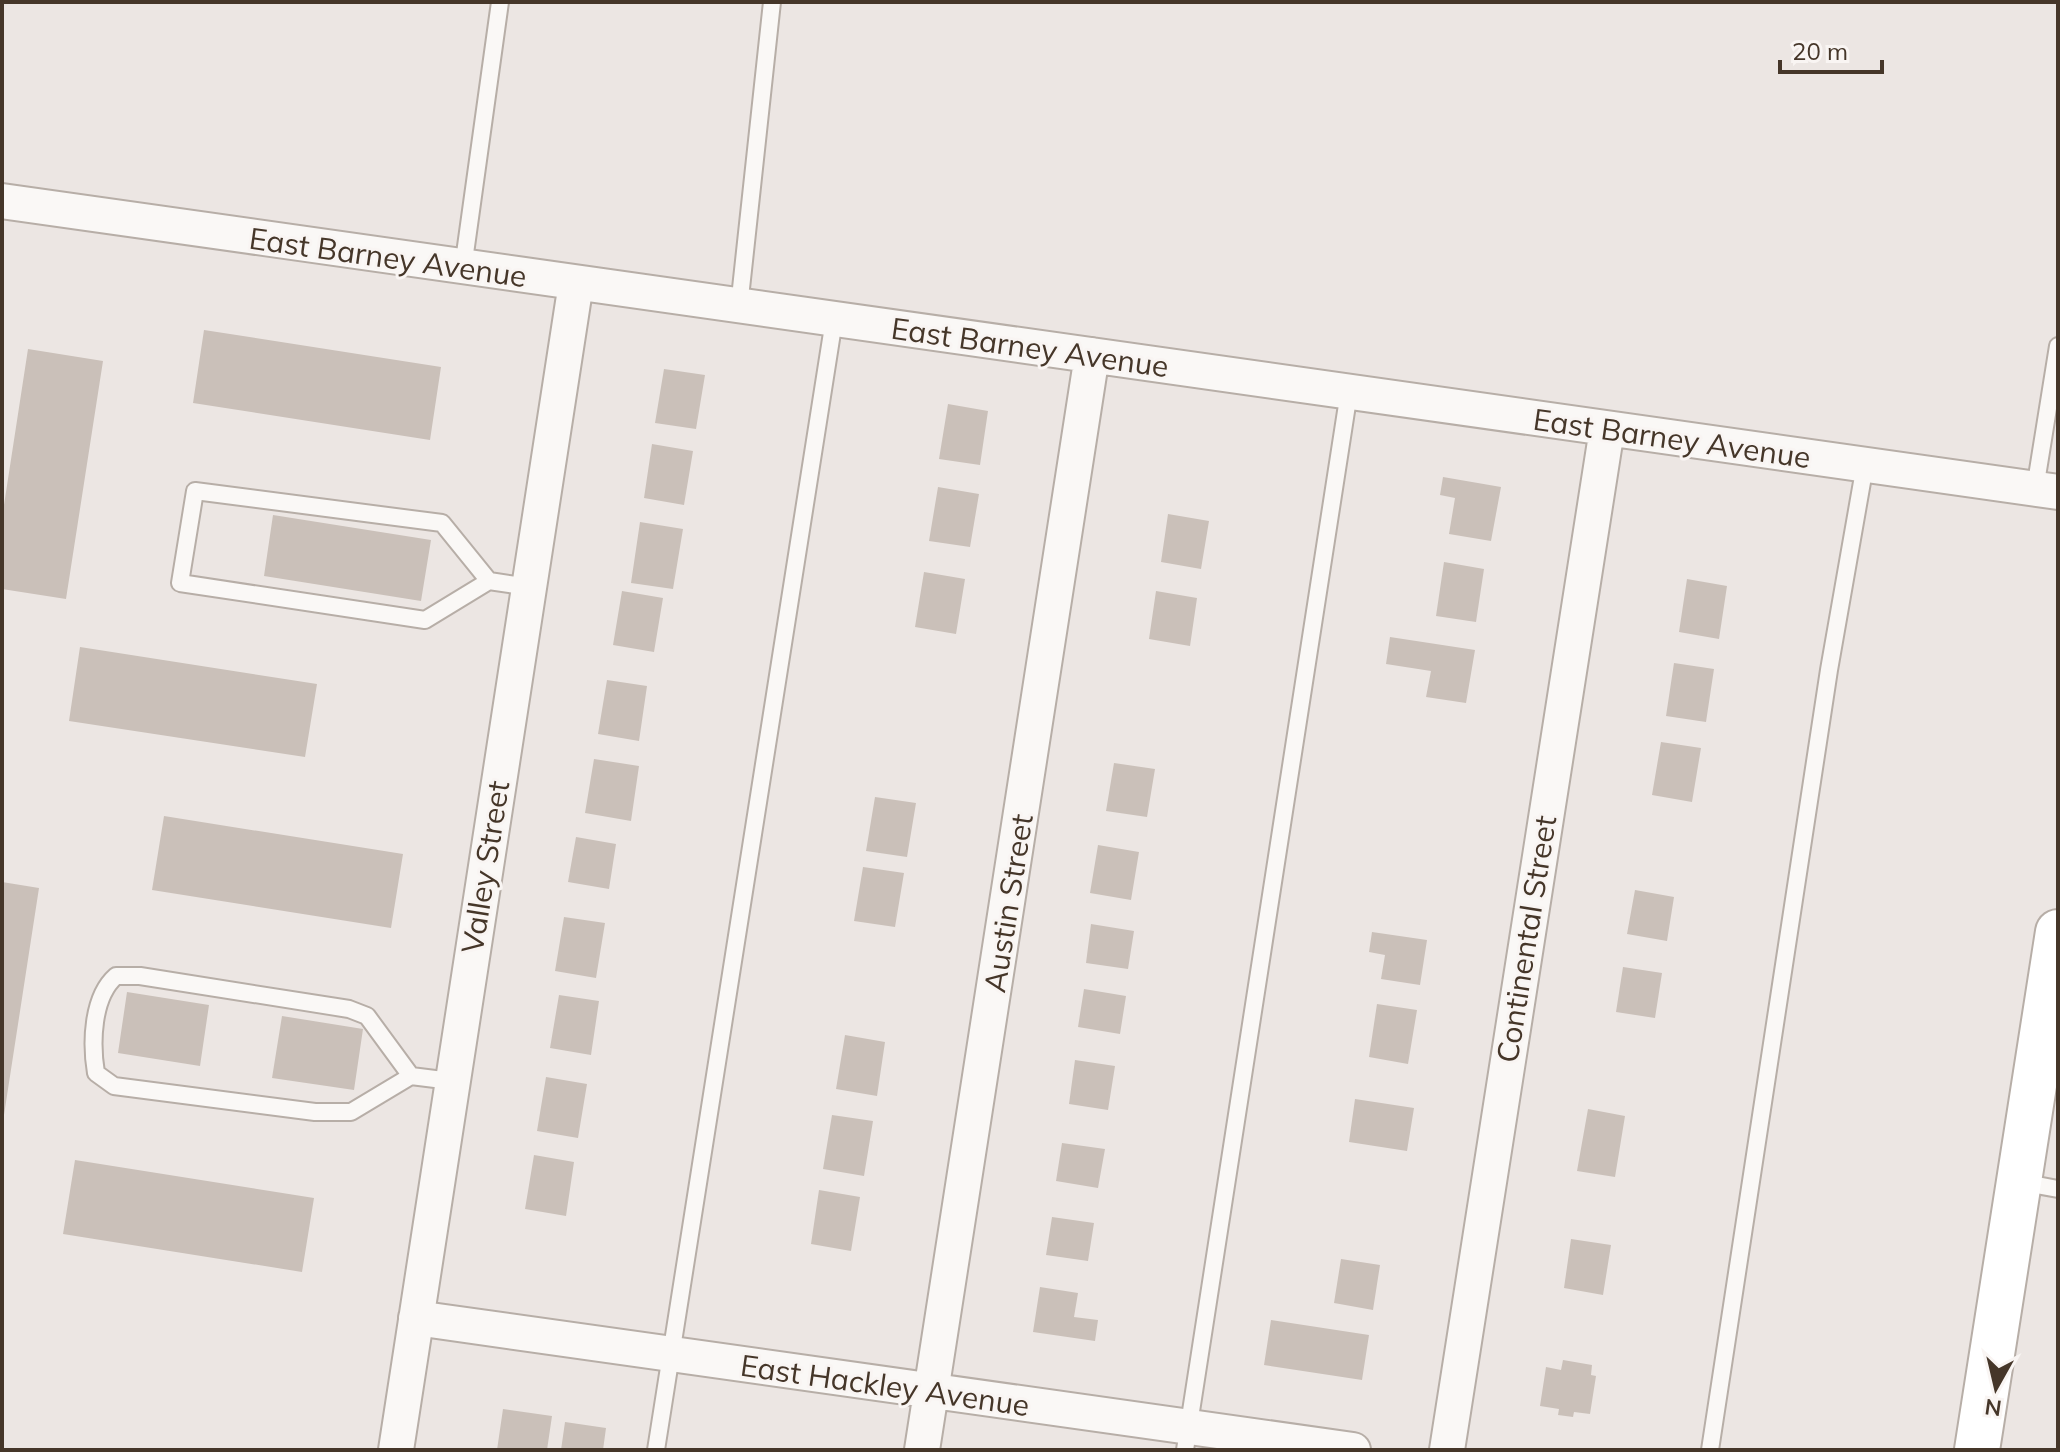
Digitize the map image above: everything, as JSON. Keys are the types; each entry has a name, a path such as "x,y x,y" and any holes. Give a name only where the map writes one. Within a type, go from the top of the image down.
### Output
{"main road":[{"path":"1977,1450 2038,1186 2058,932"}],"street":[{"name":"East Barney Avenue","path":"2,201 2047,490"},
{"name":"Valley Street","path":"396,1450 576,283"},
{"name":"Austin Street","path":"922,1450 1092,355"},
{"name":"Continental Street","path":"1447,1450 1607,429"},
{"name":"East Hackley Avenue","path":"416,1318 932,1392 1187,1439 1353,1450"}],"lane":[{"path":"463,268 500,2"},
{"path":"739,307 772,2"},
{"path":"656,1450 834,320"},
{"path":"2047,490 2058,346"},
{"path":"1187,1439 1349,392"},
{"path":"1710,1450 1829,670 1865,465"},
{"path":"489,581 442,523 195,491 180,583 425,620 489,581 529,587"},
{"path":"411,1076 367,1016 349,1009 116,976 103,987 92,1047 96,1073 114,1086 315,1112 351,1112 411,1076 451,1081"}],"building":[{"path":"204,330 441,367 430,440 193,403"},
{"path":"28,349 103,361 66,599 2,589 2,518"},
{"path":"664,369 705,375 696,429 655,423"},
{"path":"948,404 988,411 980,465 939,459"},
{"path":"652,444 693,451 684,505 644,498"},
{"path":"1443,477 1501,487 1491,541 1449,534 1455,498 1440,495"},
{"path":"938,487 979,494 970,547 929,541"},
{"path":"1168,514 1209,521 1201,569 1161,562"},
{"path":"273,515 431,540 421,601 264,576"},
{"path":"640,522 683,529 673,589 631,583"},
{"path":"1444,562 1484,569 1476,622 1436,616"},
{"path":"924,572 965,579 956,634 915,627"},
{"path":"1687,579 1727,586 1719,639 1679,632"},
{"path":"622,591 663,598 654,652 613,645"},
{"path":"1156,591 1197,598 1190,646 1149,639"},
{"path":"1390,637 1475,650 1466,703 1426,697 1431,671 1386,664"},
{"path":"80,647 317,684 305,757 69,721"},
{"path":"1674,663 1714,669 1706,722 1666,716"},
{"path":"607,680 647,686 639,741 598,734"},
{"path":"1661,742 1701,748 1692,802 1652,795"},
{"path":"594,759 639,766 631,821 585,813"},
{"path":"1114,763 1155,769 1147,817 1106,811"},
{"path":"875,797 916,803 907,857 866,851"},
{"path":"164,816 403,854 391,928 152,890"},
{"path":"576,837 616,844 609,889 568,882"},
{"path":"1098,845 1139,852 1131,900 1090,893"},
{"path":"863,867 904,873 895,927 854,921"},
{"path":"2,882 39,888 4,1115 2,1115"},
{"path":"1635,890 1674,897 1667,941 1627,934"},
{"path":"564,917 605,923 596,978 555,971"},
{"path":"1091,924 1134,931 1128,969 1086,963"},
{"path":"1372,932 1427,940 1420,985 1381,979 1385,955 1369,952"},
{"path":"1623,967 1662,973 1655,1018 1616,1012"},
{"path":"1084,989 1126,996 1120,1034 1078,1027"},
{"path":"127,992 209,1005 200,1066 118,1053"},
{"path":"559,995 599,1001 591,1055 550,1048"},
{"path":"1377,1004 1417,1010 1408,1064 1369,1057"},
{"path":"282,1016 363,1029 354,1090 272,1078"},
{"path":"845,1035 885,1042 877,1096 836,1089"},
{"path":"1075,1060 1115,1066 1108,1110 1069,1104"},
{"path":"546,1077 587,1084 578,1138 537,1131"},
{"path":"1355,1099 1414,1108 1407,1151 1349,1142"},
{"path":"1588,1109 1625,1116 1615,1177 1577,1171"},
{"path":"832,1115 873,1121 864,1176 823,1169"},
{"path":"1062,1143 1105,1149 1098,1188 1056,1181"},
{"path":"534,1155 574,1162 566,1216 525,1209"},
{"path":"75,1160 314,1198 302,1272 63,1234"},
{"path":"819,1190 860,1197 851,1251 811,1244"},
{"path":"1052,1217 1094,1223 1088,1261 1046,1255"},
{"path":"1571,1239 1611,1245 1603,1295 1564,1288"},
{"path":"1341,1259 1380,1265 1373,1310 1334,1303"},
{"path":"1040,1287 1078,1293 1074,1317 1098,1320 1095,1341 1033,1332"},
{"path":"1271,1320 1369,1335 1362,1380 1264,1365"},
{"path":"1563,1360 1592,1365 1591,1375 1596,1376 1590,1414 1574,1412 1573,1417 1558,1415 1559,1409 1540,1406 1546,1367 1561,1370"},
{"path":"503,1409 552,1416 547,1450 497,1450"},
{"path":"565,1422 606,1428 603,1450 561,1450"}]}
